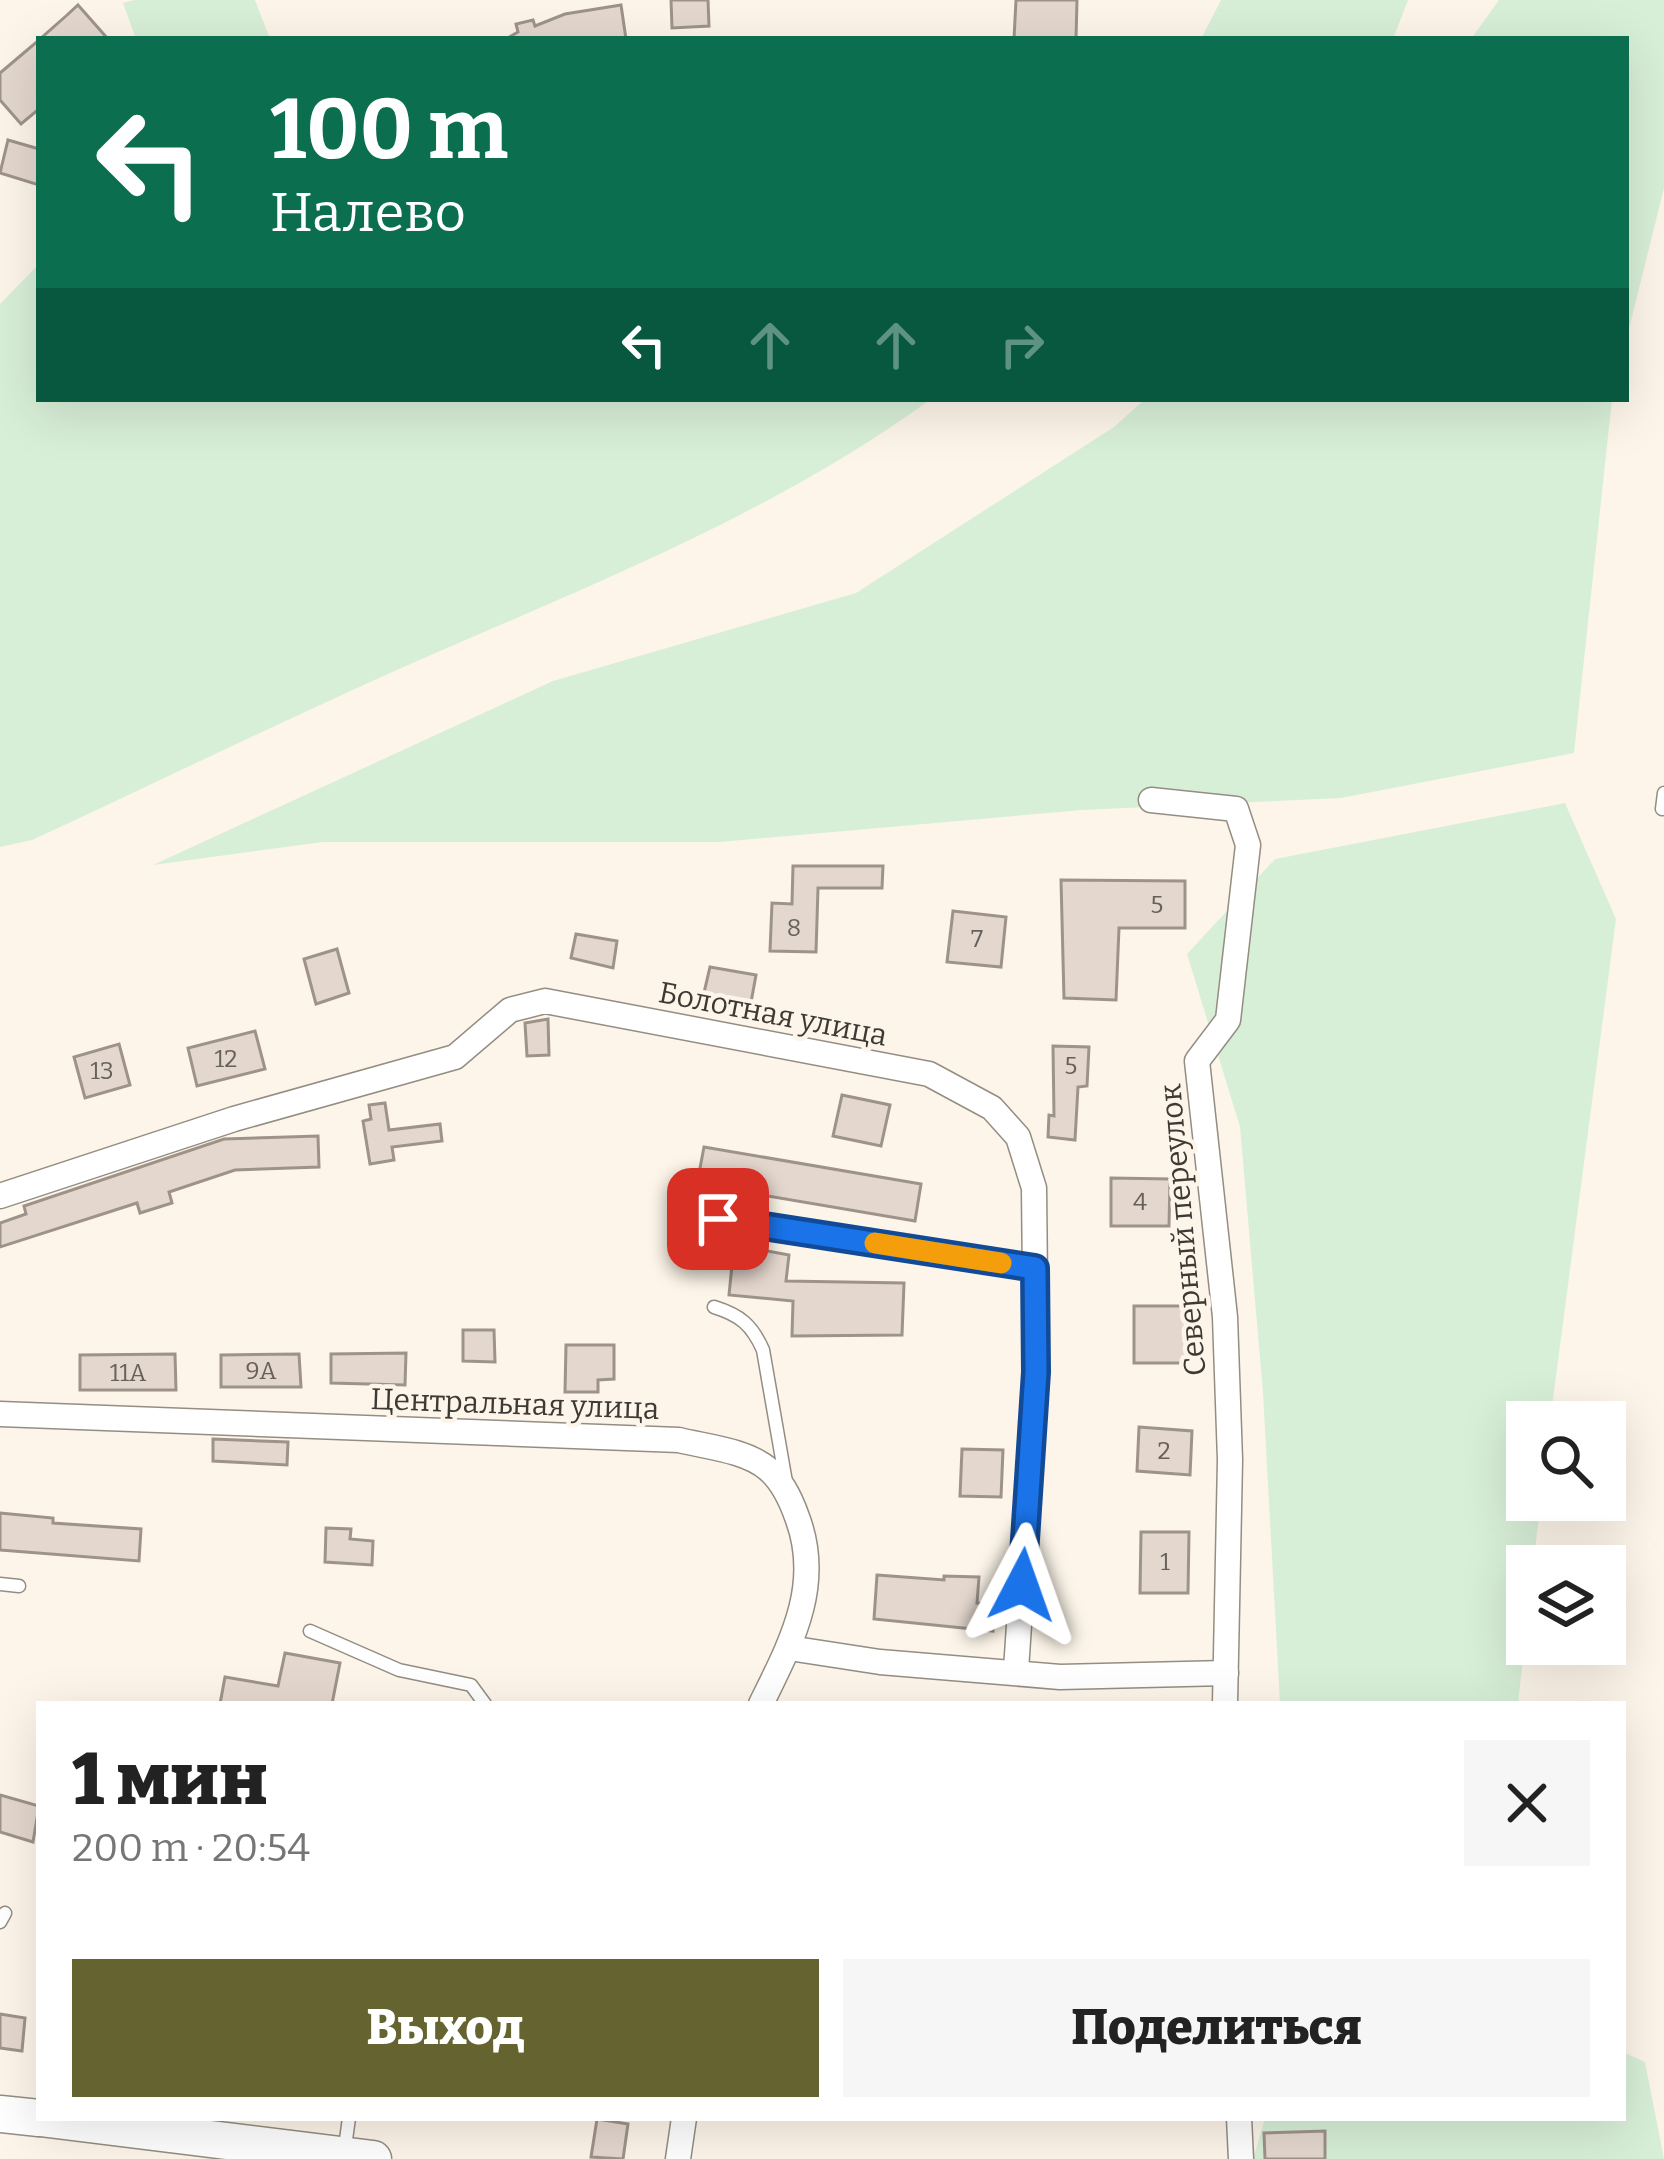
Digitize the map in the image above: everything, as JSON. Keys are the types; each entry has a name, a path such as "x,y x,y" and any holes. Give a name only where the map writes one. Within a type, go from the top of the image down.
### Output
{"street":[{"name":"Северный переулок","path":"1151,800 1236,809 1248,844 1228,1020 1198,1061 1225,1317 1230,1460 1226,1673"},
{"name":"Болотная улица","path":"0,1196 234,1119 454,1057 482,1039 510,1010 545,1001 929,1074 992,1108 1018,1137 1034,1187 1036,1372 1016,1670"},
{"name":"Центральная улица","path":"0,1414 679,1440 741,1455 767,1468 789,1495"},
{"path":"762,1701 789,1648 808,1592 808,1557 789,1495"},
{"path":"789,1648 880,1662 1060,1677 1226,1673 1225,1701"},
{"path":"0,2114 36,2118"},
{"path":"64,2121 358,2157"},
{"path":"678,2159 684,2121"},
{"path":"1240,2121 1241,2159"}],"lane":[{"path":"1662,808 1664,793"},
{"path":"718,1219 1035,1268"},
{"path":"714,1307 736,1314 754,1330 763,1350 789,1495"},
{"path":"0,1584 19,1586"},
{"path":"310,1631 399,1670 471,1685 483,1701"},
{"path":"350,2121 358,2157"}],"green space":[{"path":"255,0 269,36 135,36 123,3"},
{"path":"1221,0 1408,0 1394,36 1203,36"},
{"path":"1499,0 1664,0 1664,188 1629,329 1629,36 1473,36"},
{"path":"36,267 36,402 927,402 803,481 667,551 343,694 32,840 0,847 0,304"},
{"path":"1142,402 1612,402 1574,753 1341,798 1082,810 720,842 323,842 153,865 553,681 856,593 1114,427"},
{"path":"1565,803 1616,919 1553,1401 1506,1401 1506,1521 1538,1521 1536,1545 1506,1545 1506,1665 1522,1665 1518,1701 1280,1701 1263,1393 1240,1127 1187,954 1275,859"},
{"path":"1626,2053 1645,2062 1664,2159 1253,2159 1264,2121 1626,2121"}],"building":[{"path":"671,0 708,0 709,26 672,28"},
{"path":"1016,0 1077,0 1076,36 1014,36"},
{"path":"78,5 105,36 43,36"},
{"path":"621,5 626,36 511,36 518,32 516,24 533,20 535,26 565,14"},
{"path":"36,43 36,112 21,124 0,100 0,73"},
{"path":"8,140 36,148 36,184 0,173"},
{"path":"793,866 883,866 882,888 818,888 816,952 770,951 772,903 792,904"},
{"path":"1061,880 1185,881 1185,928 1119,928 1116,1000 1064,998"},
{"path":"953,911 1006,917 1001,967 947,962"},
{"path":"576,934 617,941 613,968 571,958"},
{"path":"337,949 349,993 316,1004 304,959"},
{"path":"710,967 756,975 750,1008 703,997"},
{"path":"548,1019 549,1055 527,1056 525,1023"},
{"path":"255,1031 265,1069 197,1086 188,1048"},
{"path":"119,1044 130,1085 85,1098 74,1057"},
{"path":"1053,1046 1089,1047 1087,1086 1078,1087 1075,1140 1048,1137 1049,1115 1054,1116"},
{"path":"842,1095 890,1105 881,1146 833,1136"},
{"path":"385,1103 389,1130 440,1124 442,1141 392,1147 394,1160 370,1164 363,1121 371,1119 369,1105"},
{"path":"318,1136 319,1167 235,1170 169,1192 172,1203 140,1213 137,1203 0,1247 0,1223 26,1214 24,1206 224,1139"},
{"path":"704,1147 921,1184 915,1221 697,1184"},
{"path":"1111,1178 1170,1179 1169,1226 1111,1226"},
{"path":"734,1245 789,1255 786,1281 904,1283 902,1335 792,1336 793,1301 729,1295"},
{"path":"1134,1306 1187,1306 1187,1363 1134,1363"},
{"path":"463,1330 494,1330 495,1362 463,1361"},
{"path":"566,1345 614,1345 614,1379 598,1380 598,1392 565,1392"},
{"path":"406,1353 405,1385 331,1383 331,1354"},
{"path":"175,1354 176,1390 80,1390 80,1355"},
{"path":"299,1354 301,1387 221,1387 221,1355"},
{"path":"1139,1427 1192,1431 1190,1475 1137,1471"},
{"path":"213,1439 288,1442 287,1465 213,1461"},
{"path":"962,1449 1003,1450 1001,1497 960,1496"},
{"path":"0,1513 53,1518 53,1523 141,1529 139,1561 0,1550"},
{"path":"326,1528 351,1529 350,1539 373,1541 372,1565 325,1562"},
{"path":"1141,1532 1189,1532 1188,1593 1140,1593"},
{"path":"877,1575 944,1580 944,1576 979,1577 977,1603 994,1604 993,1631 874,1619"},
{"path":"285,1653 340,1663 333,1701 221,1701 225,1677 278,1686"},
{"path":"0,1795 36,1805 33,1842 0,1832"},
{"path":"0,2014 25,2018 22,2051 0,2048"},
{"path":"597,2121 628,2124 623,2159 591,2157"},
{"path":"1325,2131 1325,2159 1265,2159 1264,2133"}],"slow traffic":[{"path":"875,1243 1001,1263"}],"route":[{"path":"718,1219 1035,1268 1036,1372 1022,1585"}]}
